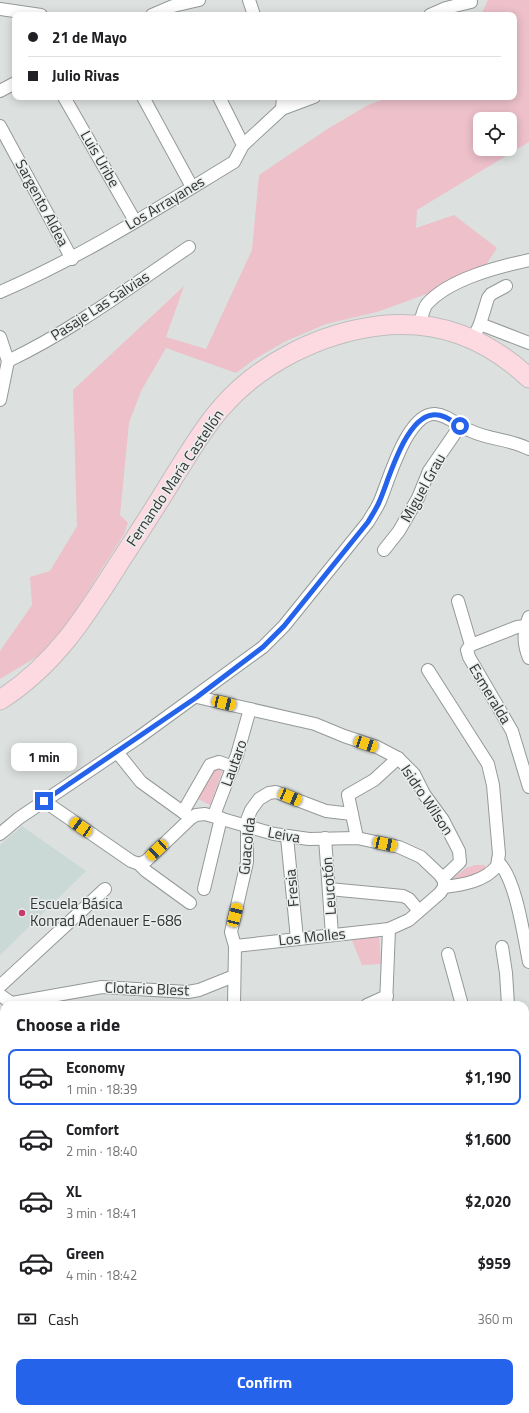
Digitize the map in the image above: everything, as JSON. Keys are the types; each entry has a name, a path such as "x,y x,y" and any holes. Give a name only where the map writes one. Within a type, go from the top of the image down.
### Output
{"main road":[{"name":"Fernando María Castellón","path":"0,700 34,675 66,643 92,607 200,435 223,406 236,393 278,362 327,338 375,326 419,324 444,329 477,332 529,378"}],"street":[{"path":"175,11 199,0"},
{"path":"249,0 253,12"},
{"path":"437,12 471,1"},
{"path":"463,12 471,1"},
{"path":"0,9 20,12"},
{"path":"0,91 12,85"},
{"name":"Luis Uribe","path":"66,100 135,221"},
{"path":"145,100 192,187"},
{"path":"220,100 243,145"},
{"path":"282,109 283,100"},
{"name":"Los Arrayanes","path":"0,292 72,259 234,162 243,145 282,109 306,100"},
{"name":"Sargento Aldea","path":"0,126 72,259"},
{"name":"Pasaje Las Salvias","path":"8,361 37,347 91,315 190,247"},
{"path":"419,324 426,306 434,298 452,286 510,263 529,260"},
{"path":"506,286 491,294 488,298 477,332 529,343"},
{"path":"0,337 8,361 0,400"},
{"path":"0,834 19,818 197,697 263,647 288,621 368,522 379,502 403,445 417,424 427,416 440,415 477,433 512,442 529,449"},
{"name":"Miguel Grau","path":"384,550 399,531 418,498 429,471 460,426"},
{"name":"Esmeralda","path":"458,601 471,645 467,650 469,657 512,731 529,787"},
{"path":"471,645 527,622"},
{"path":"527,622 524,642 529,658"},
{"path":"428,670 488,764 493,785 498,862 494,870 486,876 461,885 443,883"},
{"name":"Isidro Wilson","path":"197,697 315,724 377,747 398,758 414,774 424,794 443,820 460,851 460,862 443,883 440,894 419,911"},
{"name":"Lautaro","path":"204,889 217,816 250,709"},
{"path":"117,752 141,782 187,815"},
{"path":"357,838 348,795 374,780 398,758"},
{"path":"139,864 146,861 187,815 210,765 219,762 233,767"},
{"name":"Guacolda","path":"234,1001 235,946 231,932 247,862 248,816 255,804 265,795 273,792 280,792 326,811 352,814"},
{"path":"44,801 131,861 139,864 146,872 190,903"},
{"name":"Leiva","path":"187,815 201,814 217,816 287,837 308,839 357,838 399,847 413,852 428,862 443,883"},
{"name":"Fresia","path":"287,837 297,939"},
{"name":"Leucotón","path":"325,838 332,935"},
{"path":"498,862 505,870 512,889 529,962"},
{"path":"329,889 403,896 408,899 419,911"},
{"path":"0,986 105,890"},
{"name":"Los Molles","path":"235,946 389,929 404,924 419,911"},
{"path":"386,1001 389,929"},
{"path":"502,947 506,973 508,1001"},
{"path":"448,954 461,1001"},
{"name":"Clotario Blest","path":"29,1001 102,987 194,991 234,976"},
{"path":"0,995 9,1001"}],"shaded area":[{"path":"488,0 529,0 529,142 517,149 517,112 473,112 473,156 506,156 417,210 416,228 454,215 497,248 479,275 377,312 326,324 284,342 255,359 236,373 166,348 141,391 129,423 120,515 128,523 124,534 78,607 48,650 0,679 0,651 32,605 30,577 50,571 77,526 73,390 184,286 166,337 206,349 252,250 259,175 329,128 368,105 382,100 517,100 517,12 482,12"},
{"path":"213,765 223,769 210,805 196,798"},
{"name":"Escuela Básica Konrad Adenauer E-686","path":"22,826 86,871 0,955 0,845"},
{"path":"475,865 485,865 485,870 464,880 455,881 452,879 466,868"},
{"path":"379,936 381,964 362,965 351,938"}],"place":[{"name":"Escuela Básica Konrad Adenauer E-686","path":"22,913"}],"route":[{"path":"44,801 197,697 271,640 368,522 379,502 397,456 408,436 417,424 427,416 437,414 460,426"}]}
